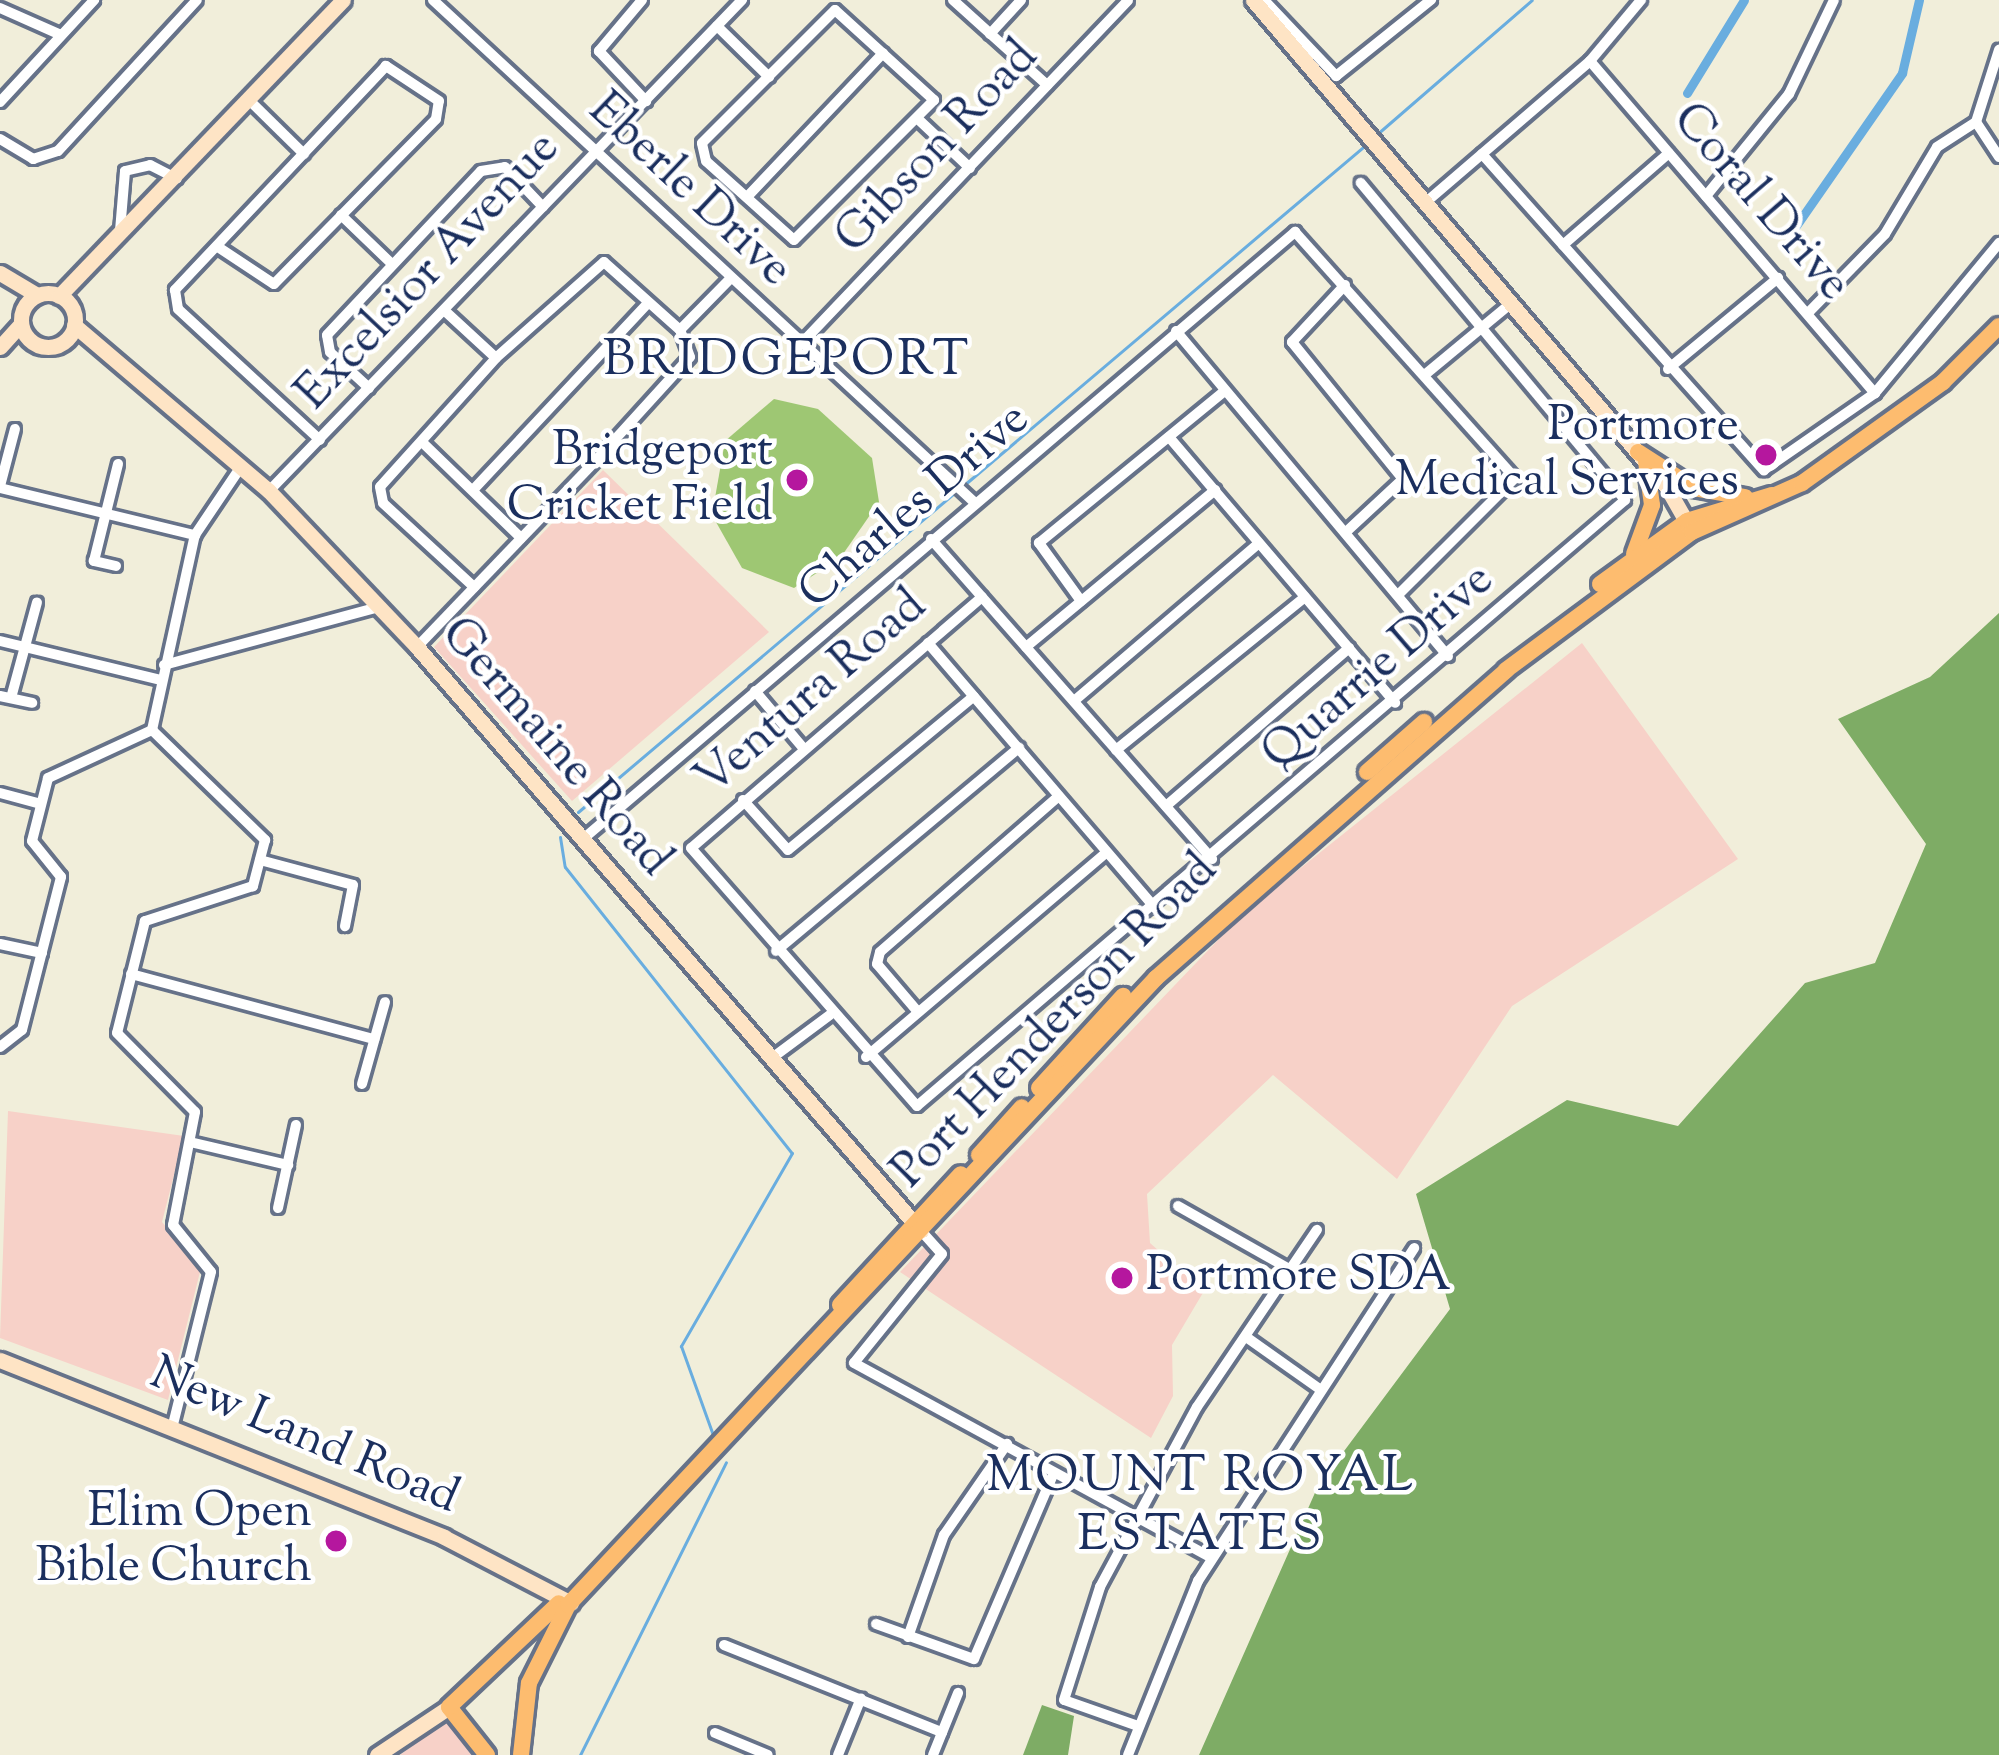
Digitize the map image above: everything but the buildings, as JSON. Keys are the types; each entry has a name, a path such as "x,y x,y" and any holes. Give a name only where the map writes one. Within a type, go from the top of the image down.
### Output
{"main road":[{"name":"Port Henderson Road","path":"449,1707 567,1600 1234,904 1506,670 1690,527 1778,494 1943,382 1999,326"},
{"path":"1642,457 1694,488 1752,498"},
{"path":"1631,560 1652,505 1642,457"},
{"name":"Port Henderson Road","path":"919,1228 1156,964 1385,753 1631,560 1752,498 1778,494"},
{"path":"520,1750 529,1683 567,1600"},
{"path":"501,1664 529,1683"},
{"path":"449,1707 487,1755"}],"street":[{"path":"0,102 94,0"},
{"path":"0,139 33,159 58,152 197,0"},
{"path":"5,277 38,295 59,296 90,273 343,0"},
{"name":"Eberle Drive","path":"434,0 799,346 974,502"},
{"path":"642,0 599,50 646,101"},
{"name":"Excelsior Avenue","path":"269,491 742,0"},
{"path":"953,0 1048,85"},
{"path":"990,34 1021,0"},
{"name":"Gibson Road","path":"799,346 1128,0"},
{"path":"1263,2 1336,76 1431,0"},
{"path":"1425,203 1590,62 1641,0"},
{"path":"1706,196 1789,94 1834,0"},
{"path":"1263,2 1364,131 1642,457 1690,527"},
{"path":"0,8 61,35"},
{"path":"829,11 932,97 919,120 801,241 747,197 702,142 769,76 829,11"},
{"path":"717,26 769,76"},
{"path":"1808,313 1885,234 1937,147 1976,122 1999,50"},
{"path":"747,197 884,53"},
{"name":"Coral Drive","path":"1590,62 1875,392"},
{"path":"218,248 269,286 436,118 439,101 389,64 218,248 174,303 320,440"},
{"path":"249,100 304,154"},
{"path":"919,120 970,168"},
{"path":"1976,122 1999,157"},
{"path":"1563,245 1669,153"},
{"path":"1482,154 1668,369 1764,470 1875,392 1999,243"},
{"path":"369,388 325,341 392,264 493,164 544,207"},
{"path":"121,240 125,171 150,165 177,178"},
{"name":"Quarrie Drive","path":"866,1057 917,1106 1395,703 1624,500 1361,183"},
{"path":"341,215 392,264"},
{"name":"Charles Drive","path":"583,839 1295,232 1346,285"},
{"path":"416,647 474,587 521,538 692,353 680,330 593,261 496,358 379,498 474,587"},
{"path":"3,345 71,328 90,273"},
{"path":"5,277 31,341"},
{"path":"1668,369 1778,278"},
{"path":"680,330 730,279"},
{"path":"1346,532 1403,479 1292,342 1346,285 1427,373 1516,483 1399,594"},
{"path":"3,345 38,295"},
{"name":"Germaine Road","path":"59,296 71,328 93,350 238,471 269,491 416,647 919,1228"},
{"path":"473,490 648,303"},
{"path":"1427,373 1510,304"},
{"path":"445,311 496,358"},
{"path":"1176,332 1448,656"},
{"path":"1081,601 1037,545 1225,391"},
{"path":"15,430 0,487 195,535"},
{"path":"1169,436 1395,703"},
{"path":"422,442 521,538"},
{"path":"116,566 94,561 118,464"},
{"path":"152,730 195,535 238,471"},
{"path":"1025,646 1215,490"},
{"path":"931,539 1212,859"},
{"path":"1073,701 1259,543"},
{"name":"Ventura Road","path":"776,951 691,848 982,597"},
{"path":"1116,750 1305,597"},
{"path":"32,703 5,697 26,646 37,602"},
{"path":"164,665 379,608"},
{"path":"0,640 161,680"},
{"path":"928,643 1155,908"},
{"path":"1166,806 1348,648"},
{"path":"755,691 803,749"},
{"path":"743,800 788,850 974,696"},
{"path":"0,1047 22,1030 61,877 32,841 51,773 152,730"},
{"path":"152,730 263,832 260,860 248,889 148,917 130,974 118,1038 194,1108 172,1225 211,1272 173,1424"},
{"path":"1019,748 776,951 830,1015 866,1057 1107,851"},
{"path":"0,793 41,804"},
{"path":"918,1012 877,964 880,952 1059,796"},
{"path":"260,860 353,885 345,926"},
{"path":"0,944 42,953"},
{"path":"130,974 374,1039"},
{"path":"362,1084 386,1002"},
{"path":"772,1058 830,1015"},
{"path":"278,1208 296,1125"},
{"path":"190,1142 288,1165"},
{"path":"1178,1206 1291,1270"},
{"path":"919,1228 942,1254 854,1363 1211,1558"},
{"path":"1138,1726 1064,1700 1135,1518 1317,1230"},
{"path":"1128,1755 1211,1558 1414,1248"},
{"path":"1249,1339 1321,1390"},
{"name":"New Land Road","path":"0,1360 173,1424 567,1600"},
{"path":"908,1637 944,1535 1007,1444"},
{"path":"876,1624 971,1661 1053,1475"},
{"path":"724,1646 942,1732"},
{"path":"932,1755 958,1694"},
{"path":"838,1755 861,1698"},
{"path":"377,1755 449,1707"},
{"path":"715,1733 768,1755"}],"shaded area":[{"path":"603,470 769,632 572,801 434,647"},
{"path":"1582,643 1738,859 1512,1006 1397,1179 1273,1075 1147,1194 1150,1243 1204,1291 1172,1345 1173,1396 1151,1438 900,1272 1242,915"},
{"path":"8,1111 184,1136 162,1222 201,1268 168,1400 0,1338"},
{"path":"446,1720 472,1755 400,1755"}],"green space":[{"name":"Bridgeport Cricket Field","path":"774,399 818,409 872,458 879,502 841,557 794,588 742,568 712,515 725,441"},
{"path":"1999,613 1999,1755 1199,1755 1318,1486 1450,1309 1416,1194 1567,1100 1678,1126 1805,983 1875,963 1926,844 1838,719 1930,677"},
{"path":"1042,1705 1074,1716 1068,1755 1023,1755"}],"waterway":[{"path":"1376,135 1532,0"},
{"path":"1687,93 1744,0"},
{"path":"1791,233 1902,73 1919,0"},
{"path":"964,485 1369,142"},
{"path":"578,812 957,491"},
{"path":"560,837 565,867 792,1153 681,1346 713,1435"},
{"path":"580,1755 726,1462"}],"place":[{"name":"Portmore Medical Services","path":"1766,455"},
{"name":"Bridgeport Cricket Field","path":"797,480"},
{"name":"Portmore SDA","path":"1122,1278"},
{"name":"Elim Open Bible Church","path":"336,1541"}],"district":[{"name":"BRIDGEPORT","path":"787,362"},
{"name":"MOUNT ROYAL ESTATES","path":"1201,1508"}]}
